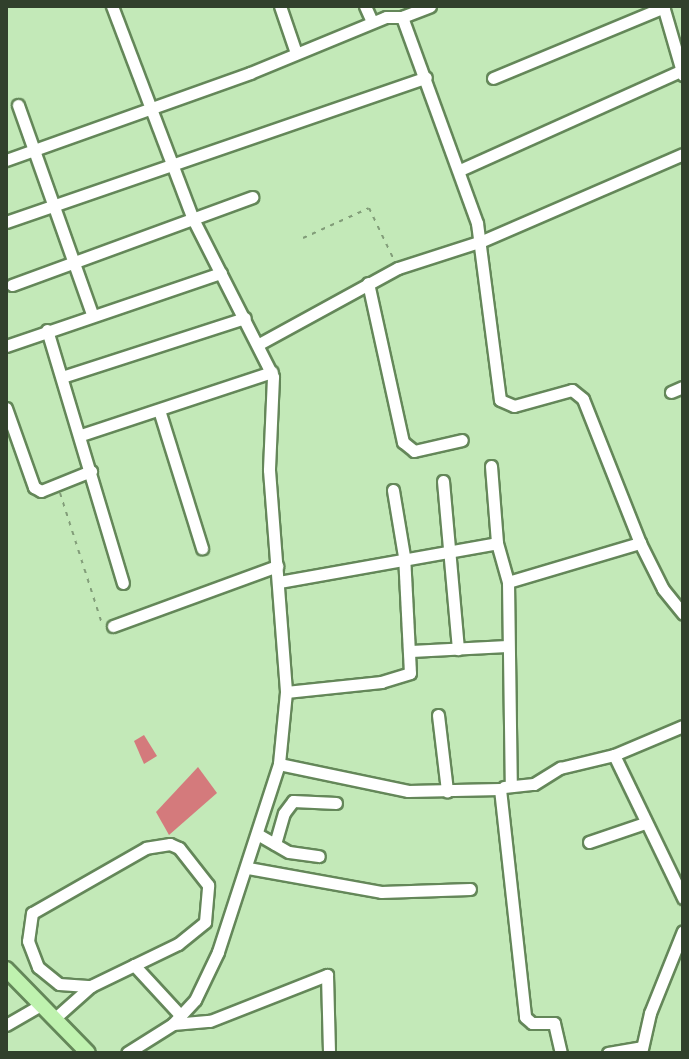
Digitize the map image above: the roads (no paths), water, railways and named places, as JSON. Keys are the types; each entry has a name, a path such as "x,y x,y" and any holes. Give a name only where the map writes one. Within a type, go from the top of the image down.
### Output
{"main road":[{"path":"6,969 88,1053"}],"street":[{"path":"112,6 154,109 193,219 272,372 269,470 286,692 279,764 259,835 218,952 195,1000 177,1020 127,1053"},
{"path":"280,6 296,53"},
{"path":"365,6 372,22"},
{"path":"6,160 154,109 372,22 402,17 430,6"},
{"path":"460,170 682,72 664,6 493,78"},
{"path":"402,17 460,170 482,241 500,400 514,406 560,391 578,394 640,543 663,589 683,614"},
{"path":"6,222 426,77"},
{"path":"18,105 92,314"},
{"path":"259,344 398,268 482,241 683,154"},
{"path":"12,285 252,197"},
{"path":"6,346 92,314 221,273"},
{"path":"368,283 403,442 414,451 462,440"},
{"path":"62,377 245,318"},
{"path":"47,330 123,583"},
{"path":"81,435 272,372"},
{"path":"671,392 683,387"},
{"path":"6,408 34,487 41,491 91,471"},
{"path":"159,410 202,548"},
{"path":"491,466 497,543 508,582 506,787 525,1017 529,1022 554,1023 561,1053"},
{"path":"443,481 458,649"},
{"path":"286,692 406,676 412,667 404,556 393,490"},
{"path":"279,582 404,556 497,543"},
{"path":"508,582 640,543"},
{"path":"113,626 277,566"},
{"path":"411,651 507,646"},
{"path":"438,715 447,791"},
{"path":"279,764 392,789 447,791 506,787 534,784 560,768 614,755 683,726"},
{"path":"614,755 683,898"},
{"path":"275,844 284,813 293,801 336,803"},
{"path":"589,842 645,823"},
{"path":"259,835 275,844 319,856"},
{"path":"54,1019 91,986 193,934 209,910 204,876 190,856 170,844 146,848 41,905 31,916 29,947 38,967 59,984 91,986"},
{"path":"248,868 381,892 470,889"},
{"path":"608,1053 641,1050 683,931"},
{"path":"134,965 177,1020"},
{"path":"177,1020 210,1021 327,975 329,1053"},
{"path":"6,1025 40,1005"}]}
